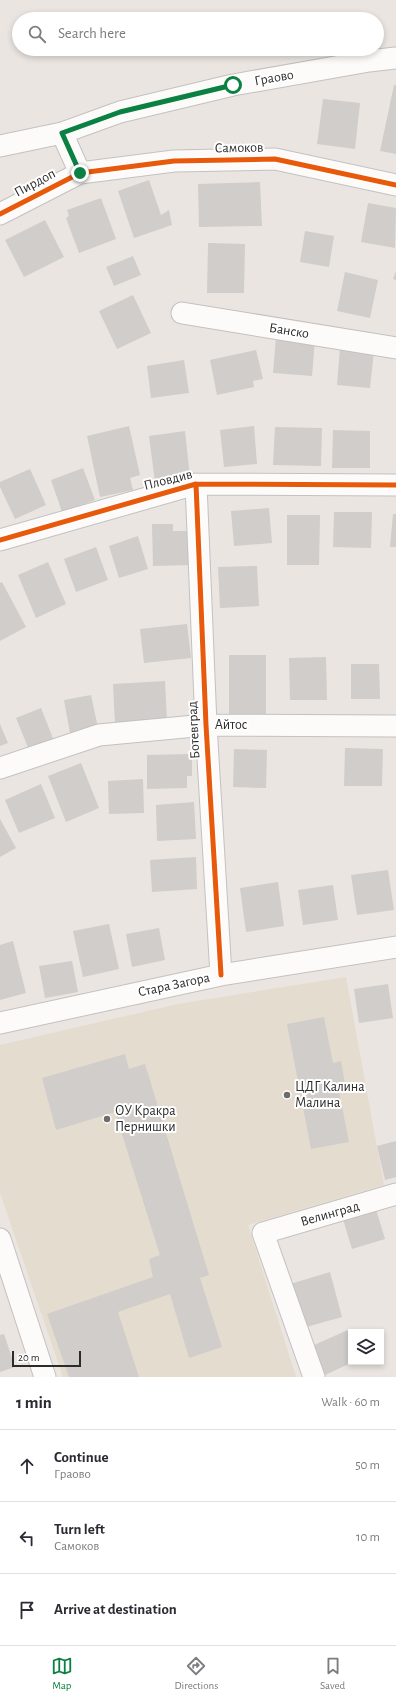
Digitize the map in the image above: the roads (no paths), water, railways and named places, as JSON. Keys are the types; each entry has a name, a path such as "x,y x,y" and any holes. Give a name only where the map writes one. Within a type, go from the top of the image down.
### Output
{"street":[{"name":"Граово","path":"62,133 120,112 233,85 369,61 396,58"},
{"path":"0,146 62,133 80,173"},
{"name":"Самоков","path":"80,173 174,161 275,159 396,185"},
{"name":"Пирдоп","path":"0,214 80,173"},
{"name":"Банско","path":"182,313 396,348"},
{"name":"Пловдив","path":"0,540 196,484 396,485"},
{"name":"Ботевград","path":"196,484 206,725 221,974"},
{"name":"Айтос","path":"0,768 99,735 206,725 396,726"},
{"name":"Стара Загора","path":"0,1023 221,974 396,947"},
{"name":"Велинград","path":"314,1377 263,1233 396,1194"},
{"path":"0,1239 45,1377"}],"place":[{"name":"ЦДГ Калина Малина","path":"287,1095"},
{"name":"ОУ Кракра Пернишки","path":"107,1119"}]}
